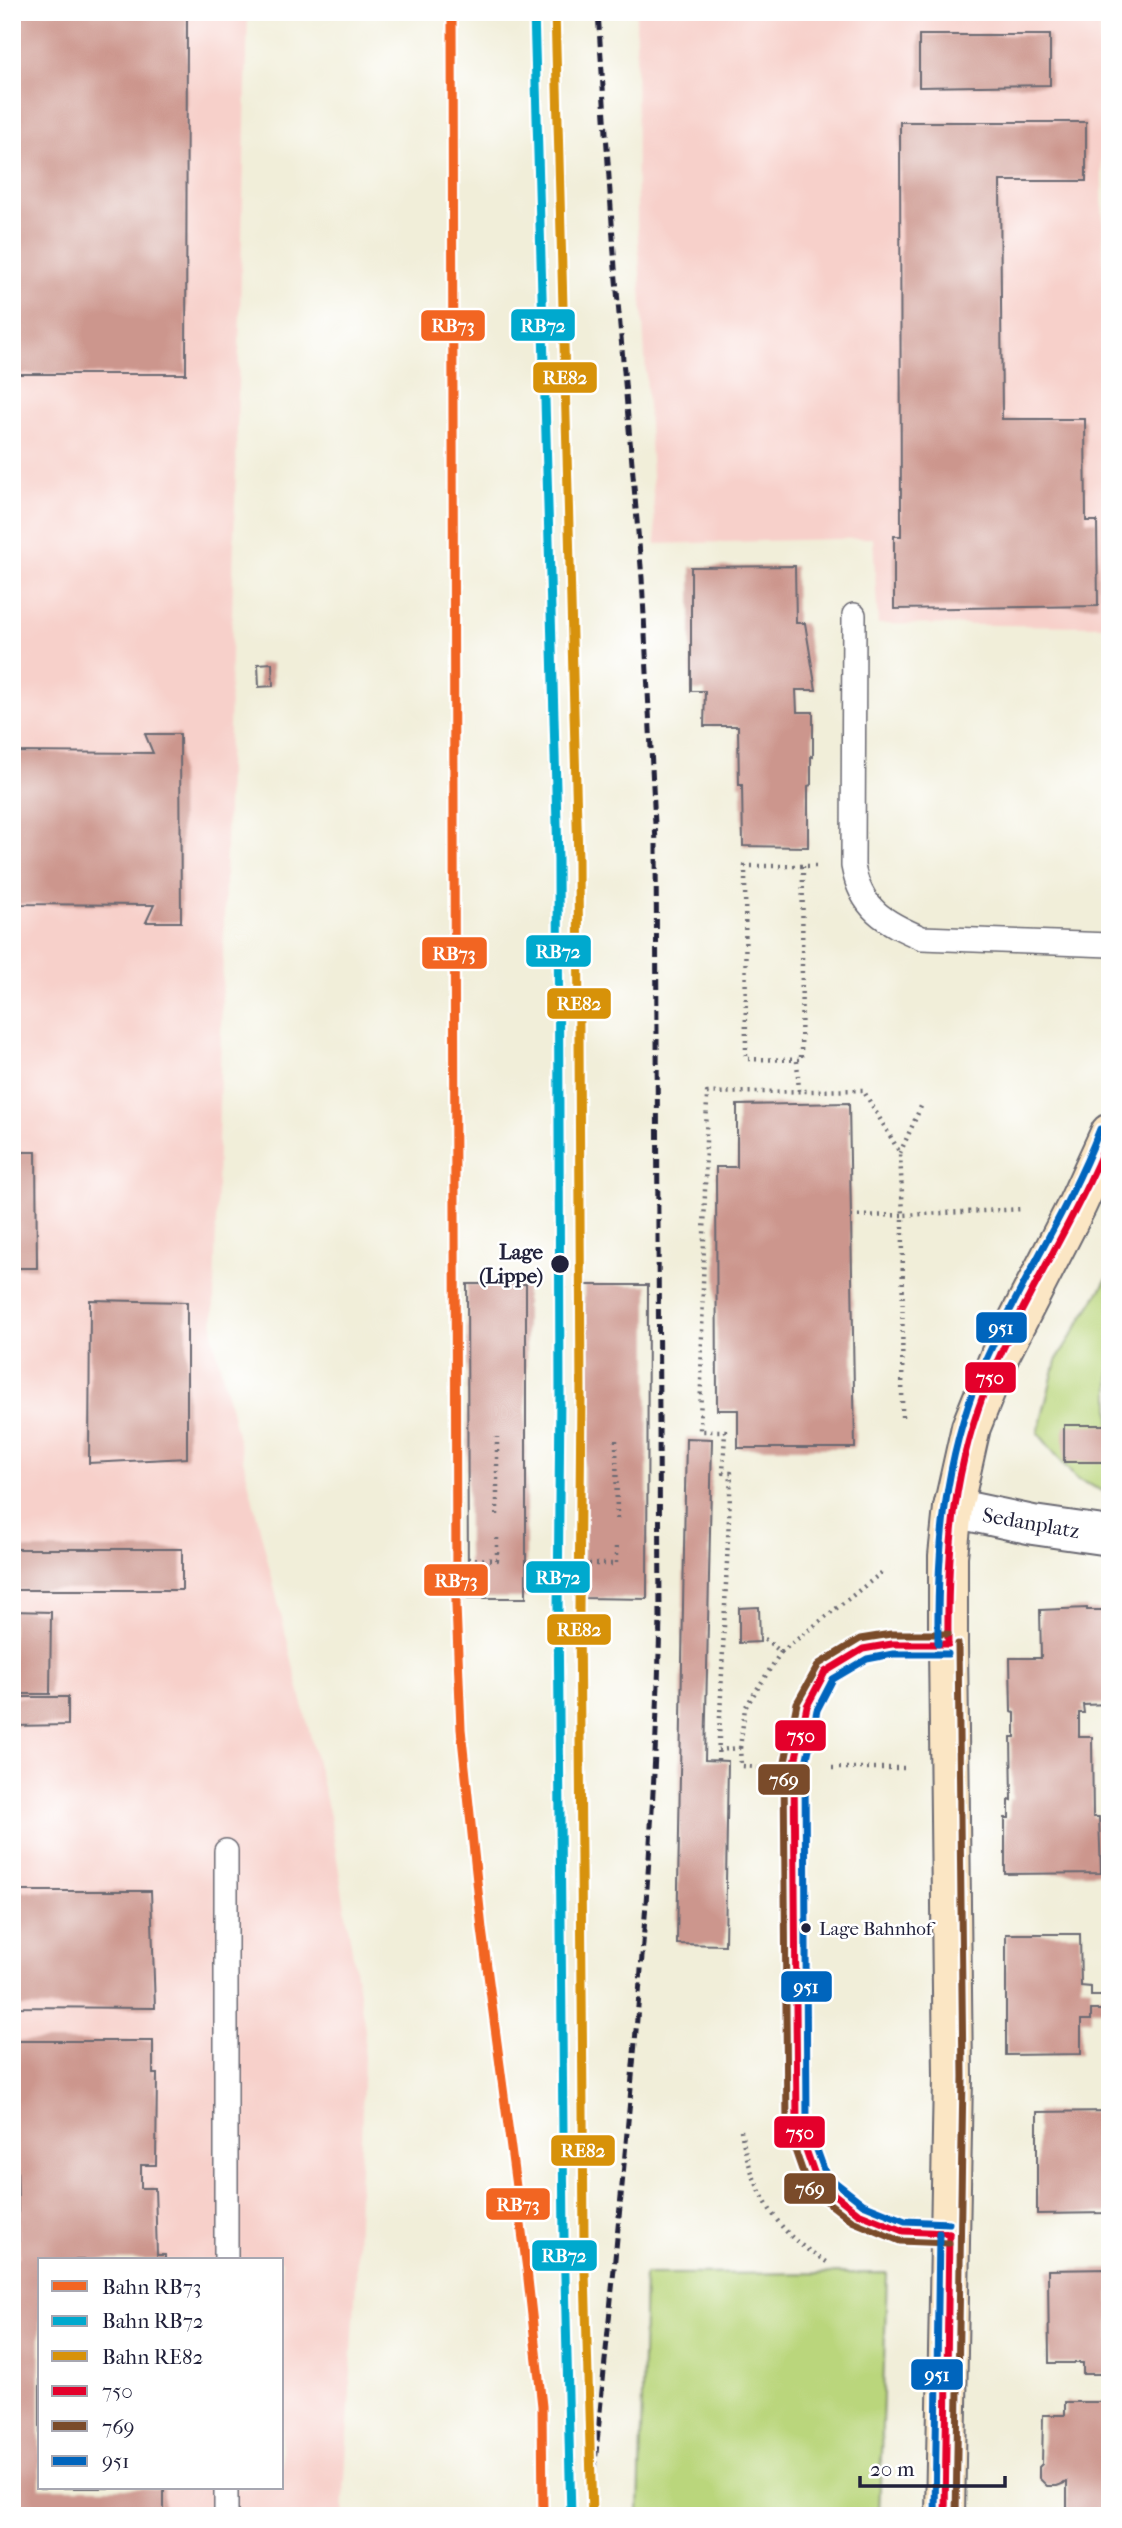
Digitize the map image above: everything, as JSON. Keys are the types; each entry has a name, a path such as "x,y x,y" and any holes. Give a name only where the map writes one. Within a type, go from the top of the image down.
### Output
{"main road":[{"path":"945,2516 953,2077 948,1556 953,1508 971,1427 1000,1354 1077,1205 1110,1133"}],"street":[{"name":"Sedanplatz","path":"953,1508 1033,1525 1110,1536"}],"lane":[{"path":"854,615 853,866 857,887 873,910 900,928 922,938 1110,945"},
{"path":"948,1644 892,1644 863,1649 825,1672 807,1706 794,1767 797,2124 817,2181 858,2213 903,2231 949,2233"},
{"path":"226,1851 226,2258"},
{"path":"226,2490 226,2516"}],"path":[{"path":"803,866 801,1060 746,1059 745,866 803,866 853,866"},
{"path":"797,1061 799,1091"},
{"path":"701,1438 707,1093 863,1090 900,1153"},
{"path":"902,1418 903,1215 900,1153 923,1102"},
{"path":"851,1216 1023,1209"},
{"path":"700,1431 725,1431 723,1473 731,1473 718,1760"},
{"path":"496,1514 497,1437"},
{"path":"616,1440 617,1519"},
{"path":"468,1559 497,1560 497,1537"},
{"path":"582,1564 616,1564 617,1542"},
{"path":"885,1570 780,1652 745,1708 740,1748 741,1766 950,1769"},
{"path":"760,1635 780,1652"},
{"path":"718,1750 740,1748"},
{"path":"741,2130 744,2152 772,2212 794,2240 831,2264"}],"shaded area":[{"path":"12,12 248,12 213,1336 330,1816 365,2029 356,2280 343,2516 12,2516"},
{"path":"636,12 1099,12 1110,626 878,624 873,538 656,544 637,221"}],"green space":[{"path":"1110,1274 1110,1493 1107,1493 1076,1479 1038,1433 1056,1361"},
{"path":"887,2273 879,2516 639,2516 645,2274"}],"building":[{"path":"12,12 187,12 186,374 12,374"},
{"path":"919,35 1050,35 1050,85 919,87"},
{"path":"900,122 1086,122 1086,181 1000,181 1002,419 1085,419 1086,521 1097,521 1098,606 894,609 894,536 901,536"},
{"path":"795,566 796,623 805,623 816,690 796,690 797,712 813,712 813,757 811,756 811,785 808,786 808,847 743,846 738,726 704,726 705,691 691,691 691,567"},
{"path":"272,663 273,686 259,687 258,664"},
{"path":"145,734 180,734 181,922 146,922 154,905 12,904 12,752 153,753"},
{"path":"849,1103 855,1448 738,1448 738,1410 717,1410 716,1167 737,1167 737,1105"},
{"path":"12,1152 36,1152 37,1268 12,1268"},
{"path":"467,1284 526,1284 526,1598 468,1598"},
{"path":"584,1285 648,1285 647,1599 583,1598"},
{"path":"90,1300 187,1302 187,1458 89,1463"},
{"path":"1064,1425 1110,1425 1110,1462 1064,1462"},
{"path":"686,1438 712,1439 705,1760 728,1761 725,1945 677,1944"},
{"path":"12,1549 182,1549 182,1590 12,1590"},
{"path":"759,1607 760,1642 739,1643 739,1608"},
{"path":"1040,1610 1110,1610 1110,1704 1083,1705 1084,1713 1079,1713 1079,1737 1092,1737 1093,1817 1099,1817 1101,1873 1005,1874 1005,1818 1009,1818 1009,1799 1012,1800 1011,1737 1015,1737 1015,1713 1011,1712 1010,1658 1041,1658"},
{"path":"12,1611 51,1612 50,1694 12,1694"},
{"path":"12,1697 68,1697 68,1725 12,1726"},
{"path":"12,1891 151,1891 155,2008 12,2007"},
{"path":"1006,1934 1080,1934 1081,1986 1091,1987 1091,1996 1103,1996 1103,2010 1091,2010 1091,2020 1081,2020 1081,2054 1006,2055"},
{"path":"12,2041 153,2041 153,2074 157,2074 156,2165 141,2165 141,2188 155,2188 157,2255 165,2255 165,2258 38,2258 38,2490 164,2490 164,2516 12,2516 12,2257 19,2257 17,2164 12,2164"},
{"path":"1110,2111 1110,2213 1037,2214 1037,2112"},
{"path":"1110,2269 1110,2374 1083,2374 1083,2363 1049,2363 1048,2270"},
{"path":"1065,2402 1110,2402 1110,2516 1067,2515 1067,2482 1047,2486 1039,2478 1039,2467 1042,2464 1043,2415 1065,2415"}],"railway":[{"path":"590,2516 642,1954 660,1617 656,843 642,578 615,268 598,12"}],"rail line":[{"name":"RB73","path":"452,12 456,1605 461,1729 482,1929 542,2406 543,2516"},
{"name":"RB72","path":"534,12 558,859 558,1610 564,2237 571,2516"},
{"name":"RE82","path":"555,12 578,859 581,1395 579,1610 584,2237 592,2516"}],"transit line":[{"name":"951","path":"938,1644 939,1574 945,1506 958,1439 968,1406 994,1342 1072,1191 1100,1129"},
{"name":"750","path":"948,1644 949,1575 955,1509 960,1476 978,1411 1004,1347 1082,1196 1110,1134"},
{"name":"769","path":"948,1634 891,1634 860,1639 819,1664 797,1703 784,1767 787,2127 808,2187 852,2221 900,2241 949,2243"},
{"name":"750","path":"948,1644 892,1644 863,1649 825,1672 807,1706 794,1767 797,2124 817,2181 858,2213 903,2231 949,2233"},
{"name":"769","path":"956,2516 963,2077 958,1644"},
{"name":"951","path":"948,1654 893,1654 867,1659 833,1679 817,1710 805,1768 807,2122 826,2175 863,2204 905,2221 949,2223"},
{"name":"951","path":"935,2516 939,2233"},
{"name":"750","path":"945,2516 949,2233"}],"place":[{"name":"Lage (Lippe)","path":"560,1264"},
{"name":"Lage Bahnhof","path":"806,1928"}]}
